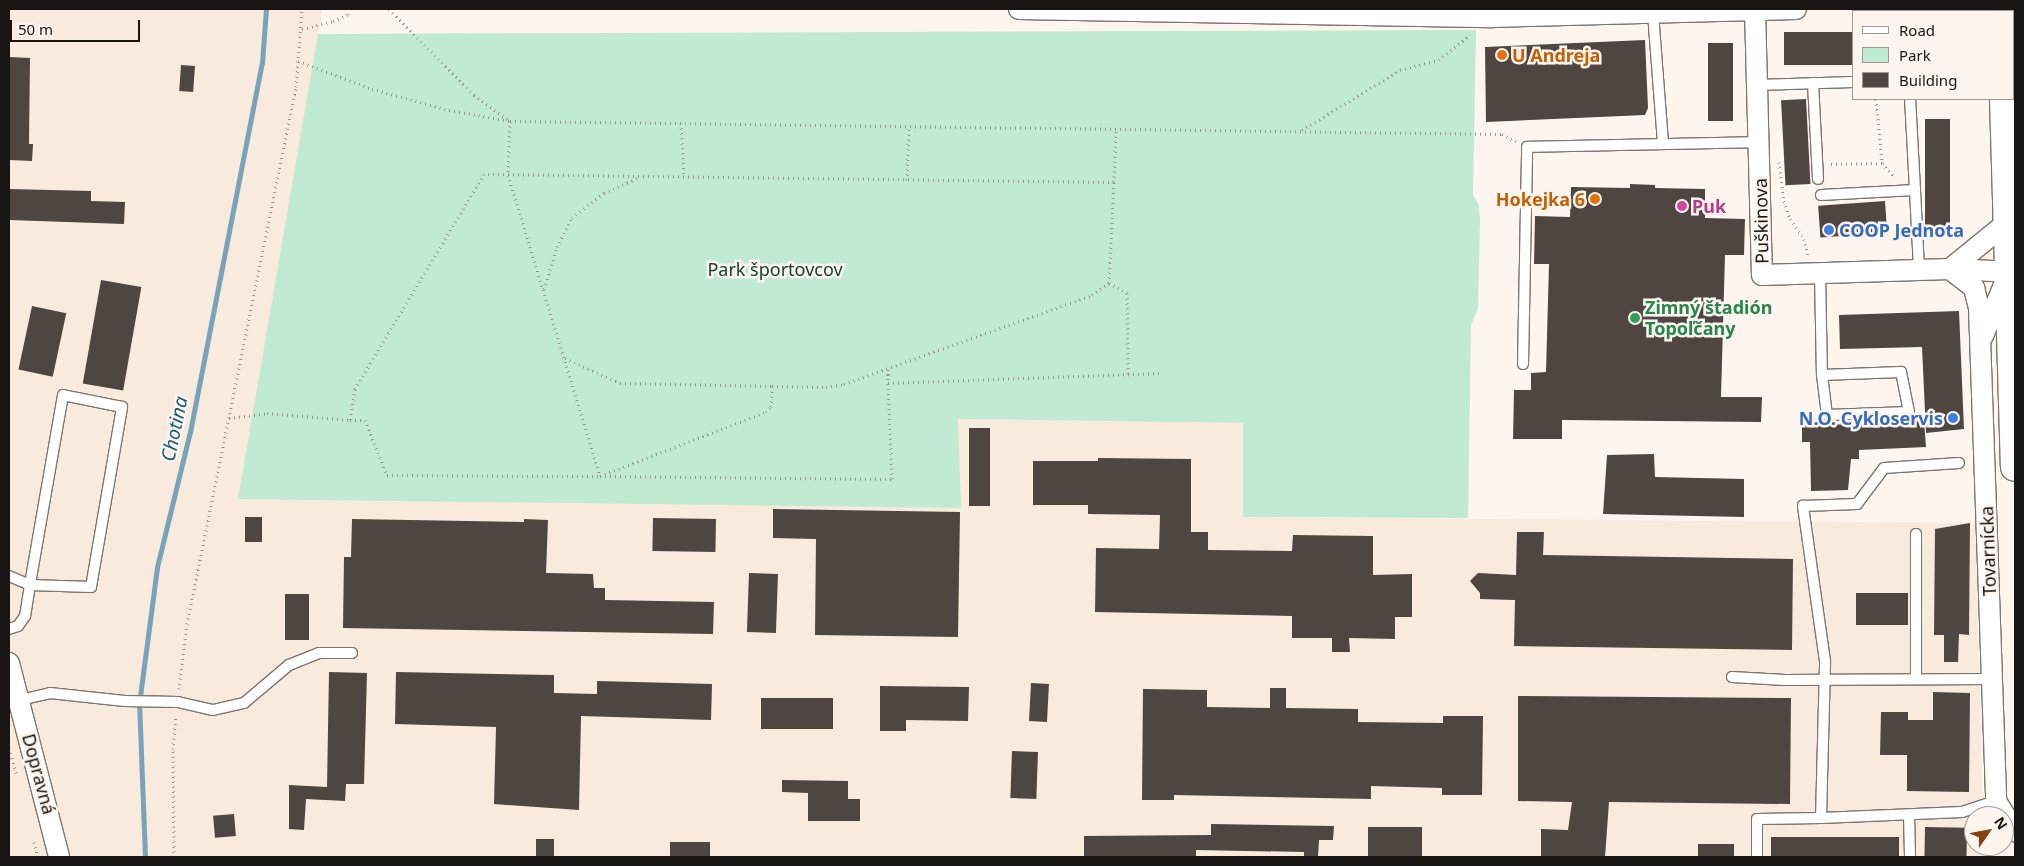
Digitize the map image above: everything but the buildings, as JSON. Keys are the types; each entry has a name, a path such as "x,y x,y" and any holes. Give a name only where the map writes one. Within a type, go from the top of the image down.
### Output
{"main road":[{"name":"Tovarnícka","path":"2004,100 2014,274 2012,342 2015,467"}],"street":[{"path":"1019,9 1110,9 1492,17 1796,9"},
{"name":"Puškinova","path":"1755,10 1762,275 1950,269 2014,274"},
{"path":"1981,340 1974,288 1950,269 2012,224"},
{"name":"Tovarnícka","path":"1996,801 1981,340 2014,274"},
{"name":"Dopravná","path":"9,663 59,857"},
{"path":"1996,801 2015,831"}],"lane":[{"path":"1653,13 1663,144"},
{"path":"1757,85 1852,82"},
{"path":"1813,83 1818,179"},
{"path":"1910,100 1919,270"},
{"path":"1523,364 1527,147 1759,141"},
{"path":"1822,195 1915,190"},
{"path":"1815,274 1822,375 1827,415 1909,412 1901,372 1822,375"},
{"path":"9,576 30,585 92,587 122,406 63,395 30,585 25,616 18,626 9,629"},
{"path":"1821,818 1825,661 1803,506 1857,504 1884,468 1959,463"},
{"path":"1916,534 1916,678"},
{"path":"20,700 50,693 125,701 173,703 213,710 244,702 289,665 319,653 352,653"},
{"path":"1732,677 1992,679"},
{"path":"1757,857 1756,819 1962,812 1996,801"},
{"path":"1909,815 1910,857"}],"path":[{"path":"174,857 173,703 187,624 296,87 302,29 302,9"},
{"path":"302,29 333,21 349,14 349,9"},
{"path":"389,9 474,94 510,121"},
{"path":"1300,131 1400,70 1439,60 1492,17"},
{"path":"298,61 372,89 449,110 510,121 1502,134 1527,147"},
{"path":"1817,165 1882,162 1876,100"},
{"path":"510,121 508,175 600,476"},
{"path":"681,123 684,177"},
{"path":"907,180 909,126"},
{"path":"1109,283 1116,129"},
{"path":"1759,141 1776,145 1784,201 1790,219 1804,239 1815,274"},
{"path":"350,420 355,389 484,174 1114,182"},
{"path":"544,289 557,248 572,218 604,193 641,177"},
{"path":"565,358 620,383 772,386 844,384 1092,295 1109,283"},
{"path":"1109,283 1127,293 1128,374"},
{"path":"229,418 267,413 365,420 387,474 892,479 888,369"},
{"path":"888,383 1163,373"},
{"path":"600,476 766,412 771,406 772,386"}],"shaded area":[{"path":"9,9 322,9 255,445 779,504 960,508 958,419 1243,423 1243,517 1975,523 1983,806 1964,806 1964,856 1984,857 9,857"}],"green space":[{"name":"Park športovcov","path":"1476,30 1473,195 1479,205 1480,220 1478,309 1471,325 1468,518 1243,517 1243,423 958,419 961,508 238,499 318,34"}],"waterway":[{"name":"Chotina","path":"145,857 139,704 157,567 190,432 262,63 266,9"}],"place":[{"name":"U Andreja","path":"1502,55"},
{"name":"Hokejka 6","path":"1595,199"},
{"name":"Puk","path":"1682,206"},
{"name":"COOP Jednota","path":"1829,230"},
{"name":"Zimný štadión Topoľčany","path":"1635,318"},
{"name":"N.O. Cykloservis","path":"1953,418"}]}
